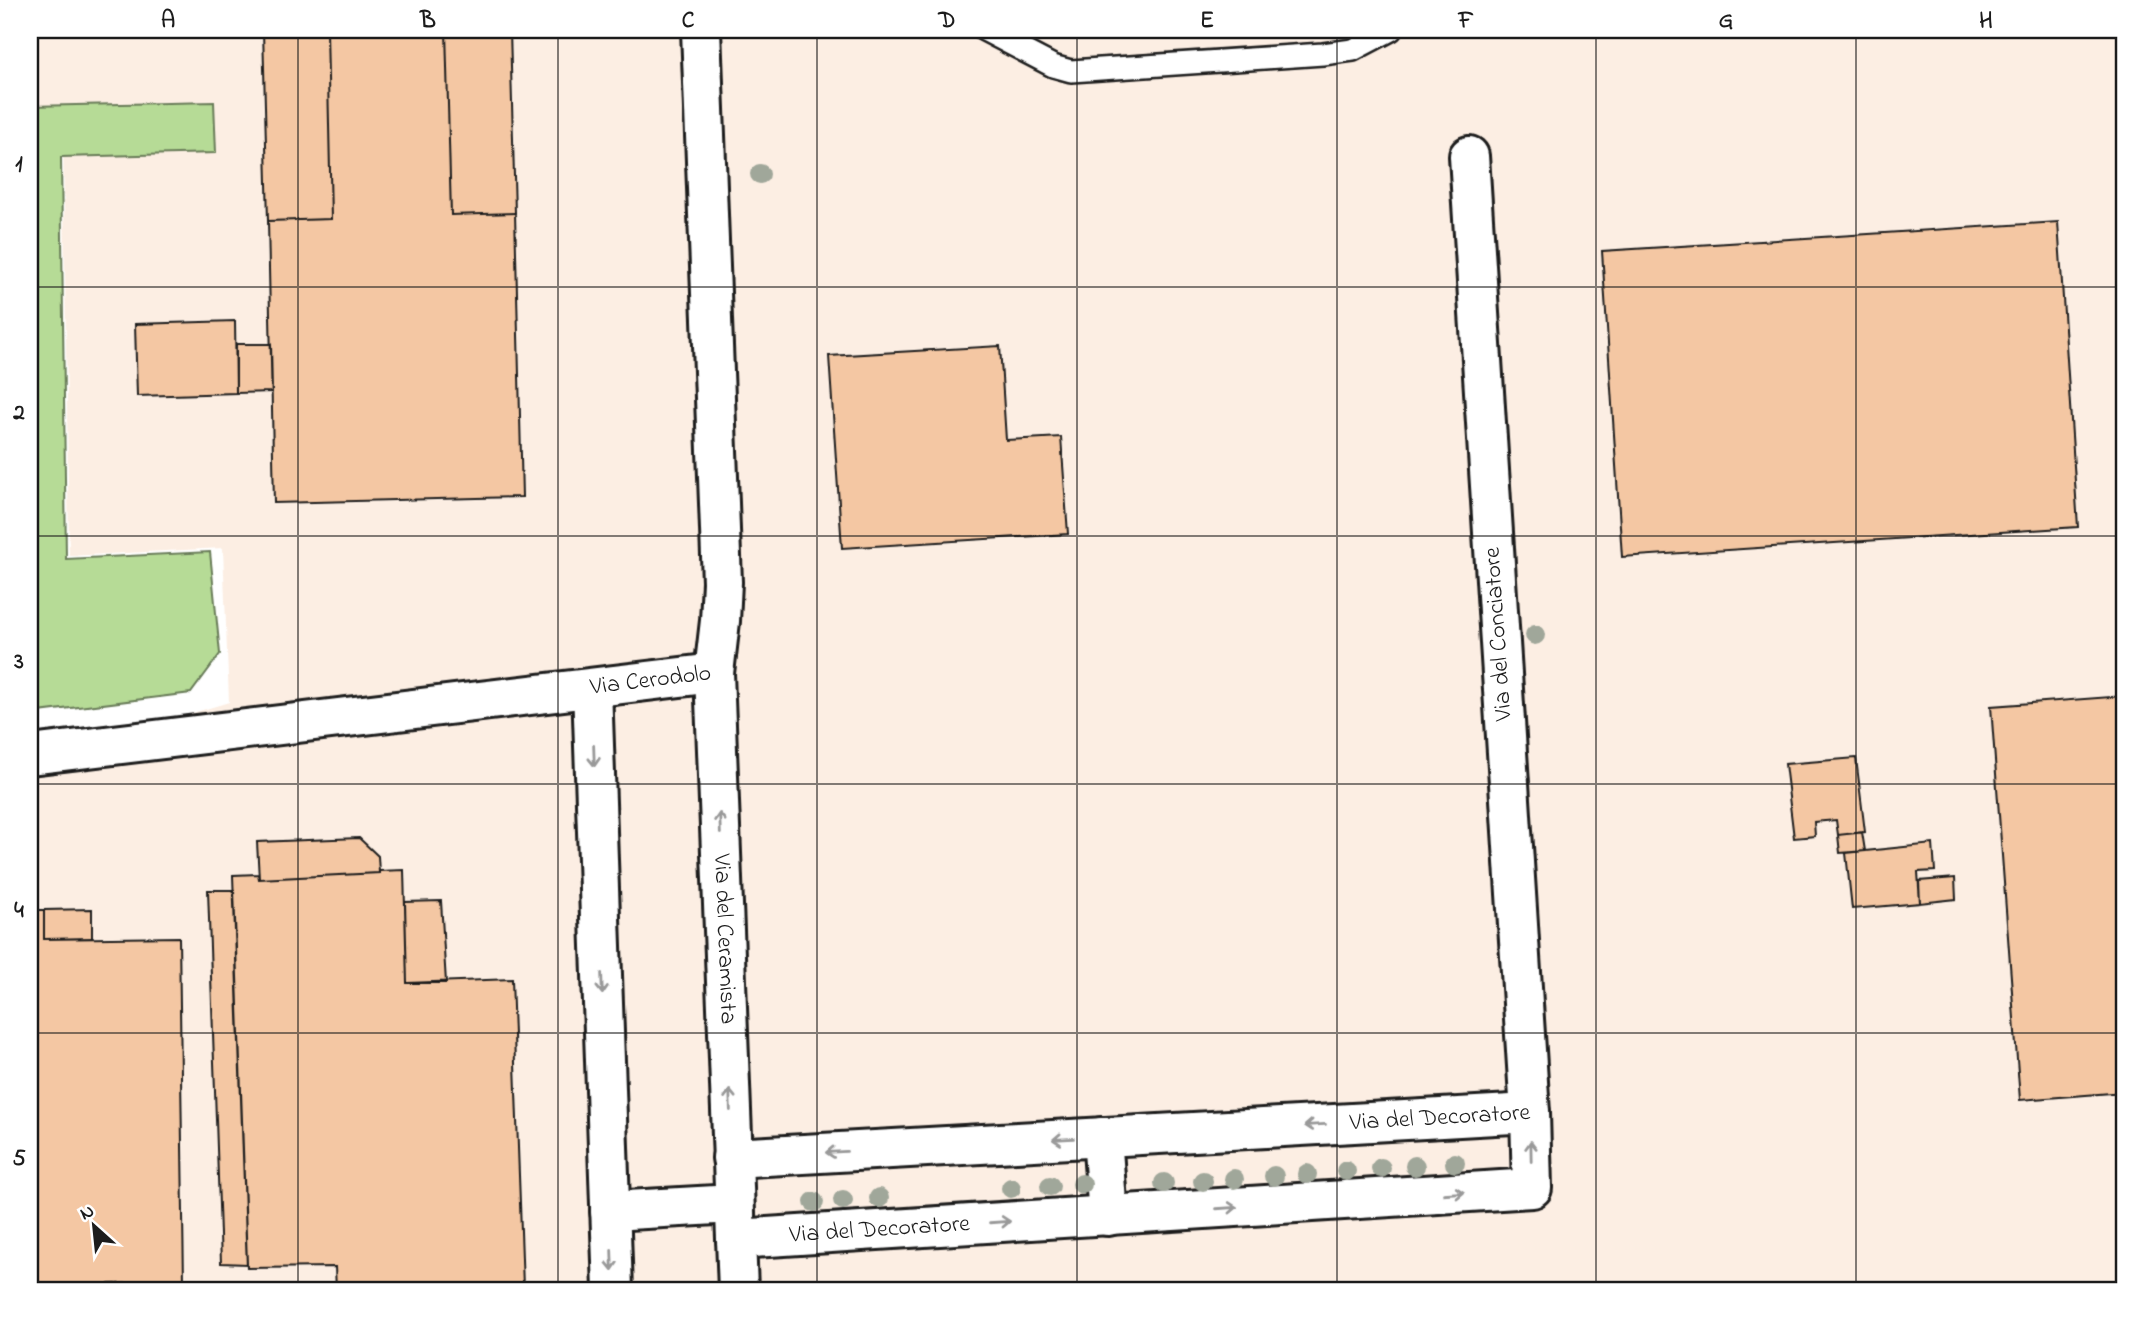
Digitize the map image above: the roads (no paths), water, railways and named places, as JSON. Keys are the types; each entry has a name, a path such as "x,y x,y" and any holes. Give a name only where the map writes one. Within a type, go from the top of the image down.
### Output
{"street":[{"name":"Via Cerodolo","path":"30,755 714,673 722,582 701,30"},
{"name":"Via del Conciatore","path":"1469,156 1530,1113"},
{"name":"Via del Ceramista","path":"714,673 738,1290"},
{"path":"592,688 613,1290"},
{"name":"Via del Decoratore","path":"732,1158 1530,1113 1532,1188 1108,1216 735,1222"},
{"path":"1102,1137 1108,1216"},
{"path":"610,1211 735,1222"}],"lane":[{"path":"984,30 1053,66 1070,71 1323,54 1353,50 1391,30"}]}
